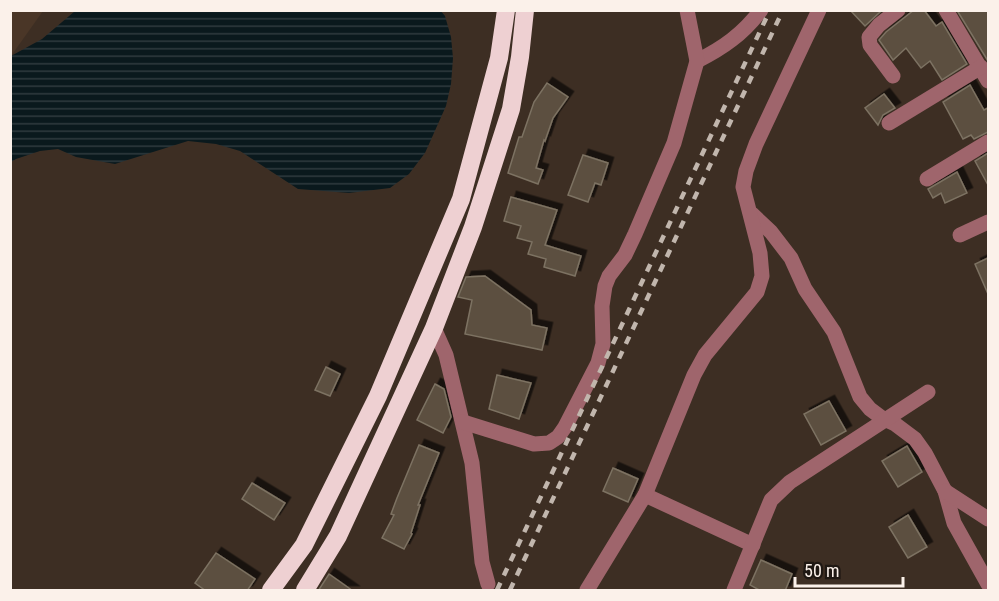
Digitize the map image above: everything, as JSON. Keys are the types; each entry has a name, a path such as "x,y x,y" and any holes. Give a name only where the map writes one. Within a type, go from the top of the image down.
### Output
{"highway":[{"path":"271,591 304,545 378,396 461,199 499,58 506,10"},
{"path":"305,591 338,536 434,328 473,226 511,109 525,10"}],"street":[{"path":"463,422 534,444 549,443 566,427 598,363 603,344 602,306 605,286 609,276 626,255 674,143 697,61 687,10"},
{"path":"697,61 733,41 750,26 761,10"},
{"path":"587,591 645,495 694,375 705,355 757,292 762,276 760,254 743,187 746,171 819,10"},
{"path":"893,76 870,45 869,38 879,25 898,10"},
{"path":"889,123 985,74 947,11"},
{"path":"927,179 988,142"},
{"path":"749,212 771,232 791,258 805,289 834,332 860,397 870,409 915,439 925,453 945,491 954,523 988,584"},
{"path":"960,235 988,222"},
{"path":"434,328 446,355 472,463 482,562 488,584"},
{"path":"734,591 771,500 790,482 928,392"},
{"path":"945,491 988,519"},
{"path":"645,495 753,545"}],"shaded area":[{"path":"440,10 445,16 451,37 453,58 446,106 425,153 409,174 390,188 349,193 298,189 240,151 216,144 188,141 115,164 76,157 58,149 40,151 11,162 11,56 42,39 75,11"},
{"path":"10,11 43,11 11,56 10,56"}],"building":[{"path":"850,10 879,10 880,12 865,26"},
{"path":"914,10 924,10 936,26 942,22 967,64 942,80 930,61 921,68 906,48 893,60 879,40"},
{"path":"960,10 988,10 988,61 958,12"},
{"path":"547,83 568,97 553,118 544,140 536,168 543,170 538,184 508,173 519,137 522,137 534,102"},
{"path":"970,85 984,110 988,108 988,132 974,139 971,135 963,139 943,102"},
{"path":"884,94 895,108 883,115 878,125 865,108"},
{"path":"988,153 988,185 975,161"},
{"path":"583,155 608,163 601,185 595,183 588,202 568,195"},
{"path":"957,172 967,193 945,203 941,193 933,198 928,189"},
{"path":"511,197 557,210 545,245 581,256 575,276 544,267 546,259 528,254 532,242 517,238 521,226 504,221"},
{"path":"988,258 988,294 975,264"},
{"path":"485,276 531,310 532,325 547,328 542,350 465,334 472,300 458,297 466,277"},
{"path":"326,367 340,374 330,396 315,390"},
{"path":"497,375 531,383 519,419 489,409"},
{"path":"435,384 444,389 451,417 443,433 417,420"},
{"path":"829,401 846,431 821,445 804,414"},
{"path":"419,445 439,453 418,505 420,505 412,534 404,549 382,538 394,515 391,514"},
{"path":"907,446 922,472 898,487 882,461"},
{"path":"613,468 638,479 628,502 603,491"},
{"path":"252,483 285,503 274,520 242,499"},
{"path":"908,515 927,547 908,558 889,527"},
{"path":"216,553 255,579 247,591 206,591 195,583"},
{"path":"761,560 792,574 785,591 761,591 750,585"},
{"path":"329,574 353,591 318,591"}],"railway":[{"path":"497,590 770,10"},
{"path":"510,590 783,10"}]}
